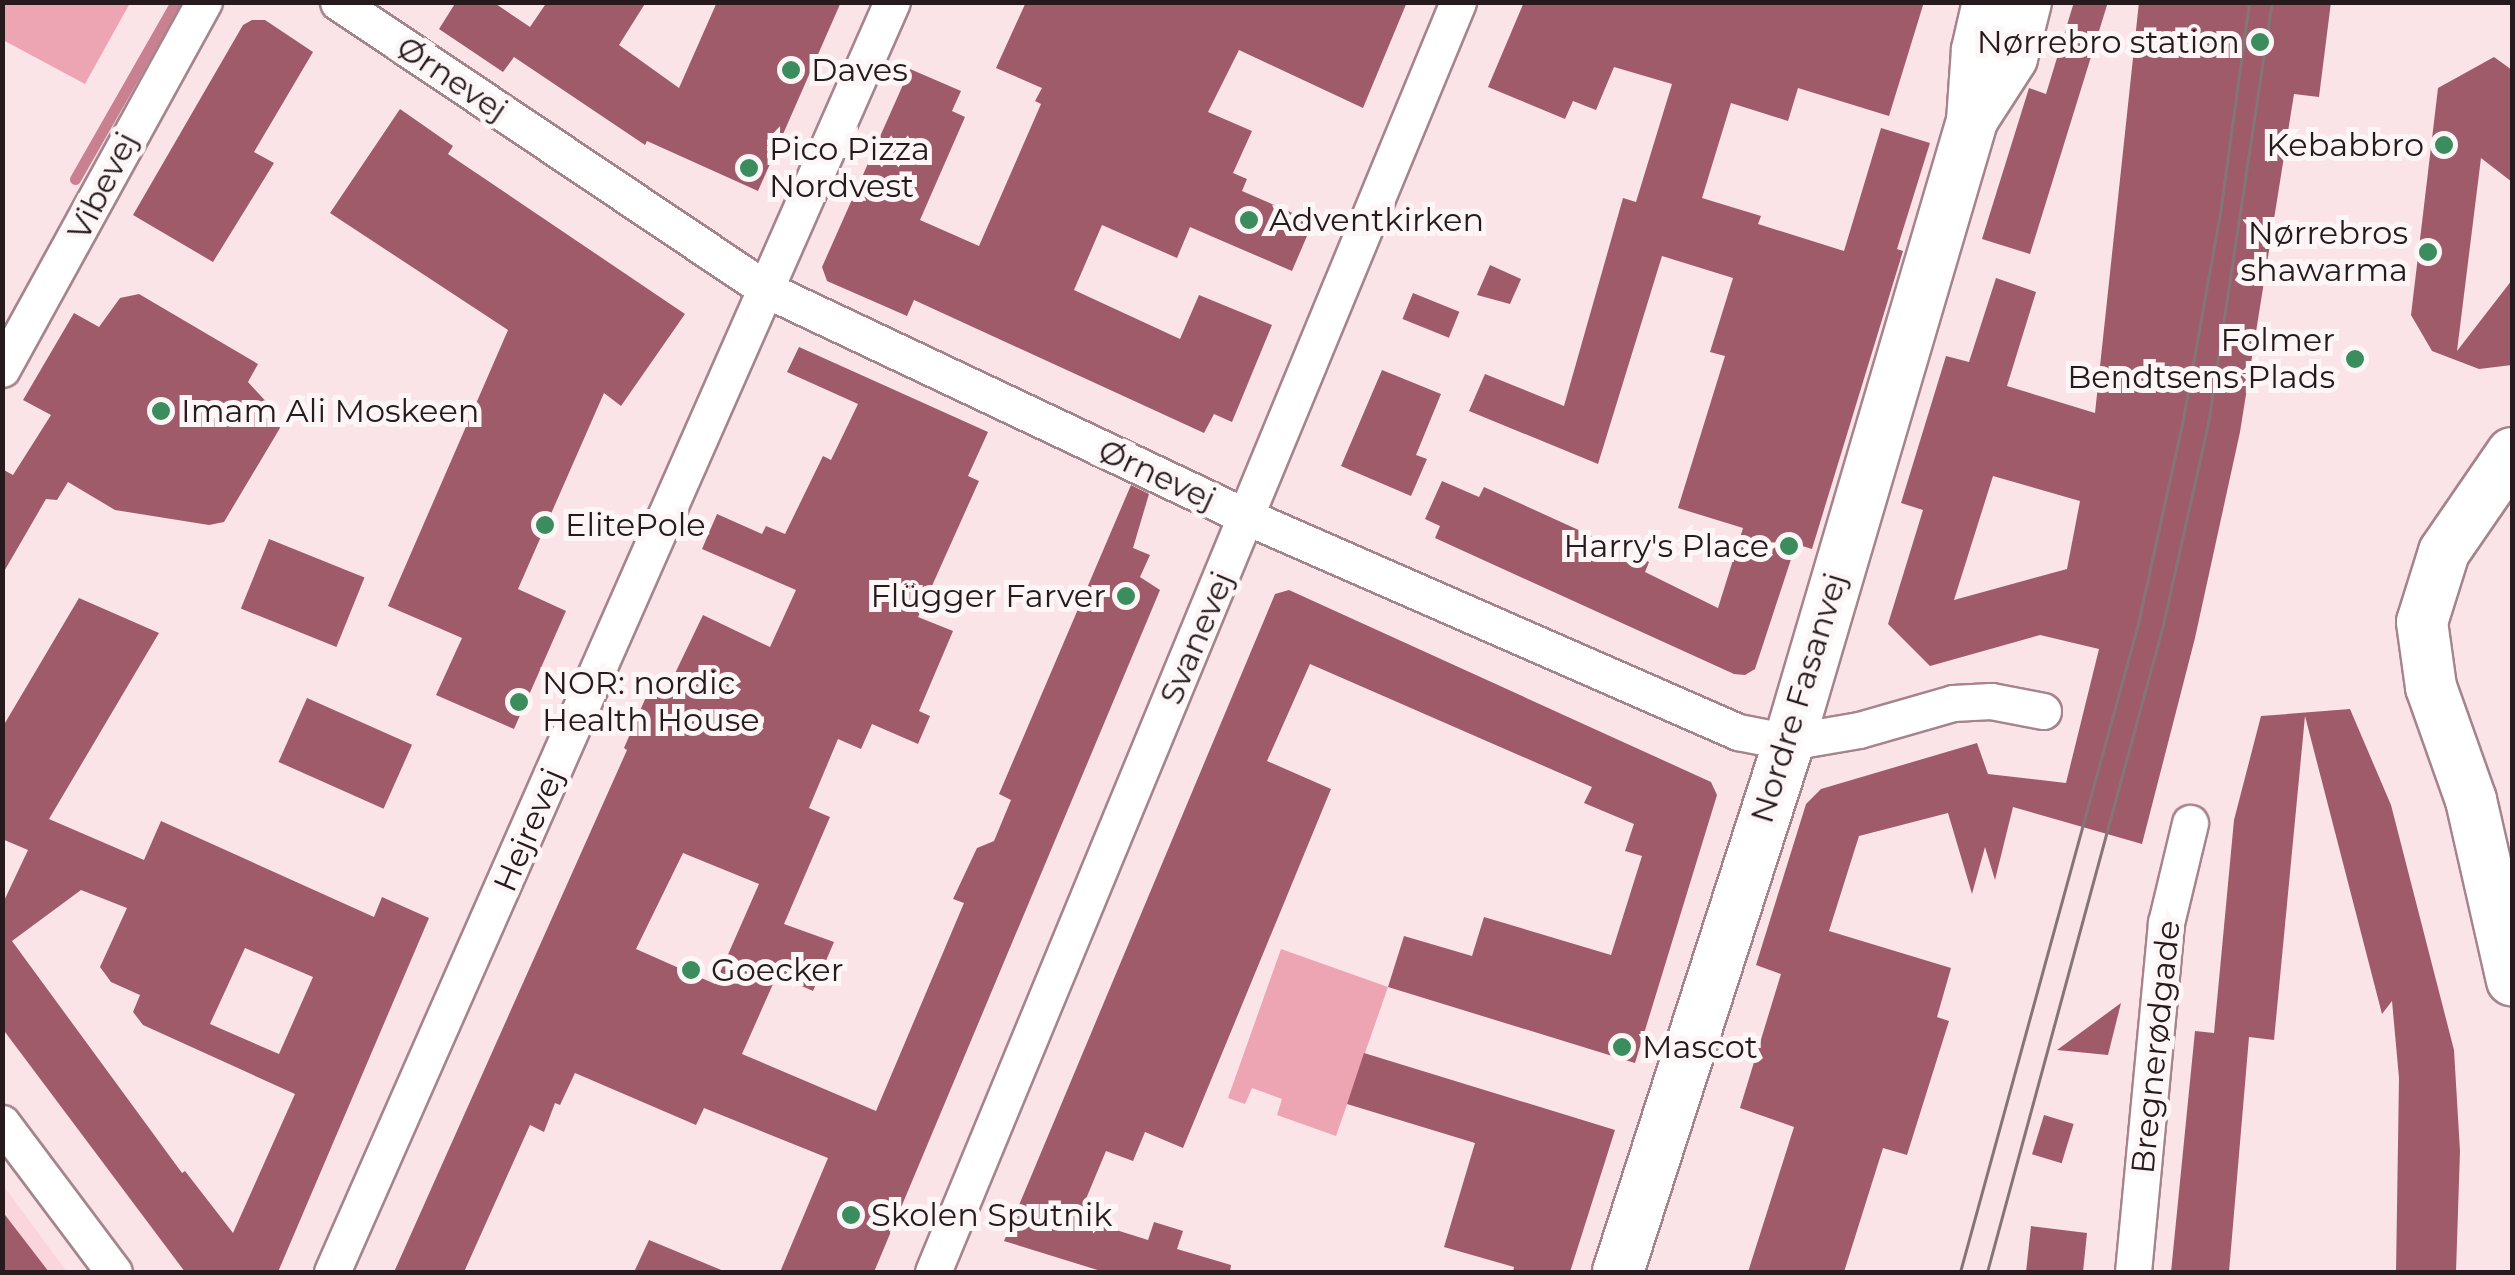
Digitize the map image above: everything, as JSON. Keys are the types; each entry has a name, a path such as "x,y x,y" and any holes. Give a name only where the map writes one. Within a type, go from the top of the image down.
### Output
{"street":[{"name":"Vibevej","path":"2,369 204,2"},
{"name":"Ørnevej","path":"338,2 768,290 1247,517 1738,732 1789,742 1859,730 1953,703 1990,700 2043,711"},
{"name":"Hejrevej","path":"332,1272 892,2"},
{"name":"Svanevej","path":"933,1272 1458,2"},
{"name":"Nordre Fasanvej","path":"1618,1272 1789,742 1972,121 1976,50 1988,2"},
{"name":"Nordre Fasanvej","path":"1972,121 2012,58 2026,2"},
{"path":"2512,453 2444,552 2422,622 2431,686 2471,800 2512,980"},
{"name":"Bregnerødgade","path":"2132,1272 2166,924 2190,823"},
{"path":"2,1123 114,1272"}],"shaded area":[{"path":"2,3 130,3 85,84 3,40"},
{"path":"1281,949 1388,987 1336,1136 1277,1115 1282,1099 1252,1088 1245,1104 1228,1098"},
{"path":"3,1185 67,1272 3,1272"}],"building":[{"path":"456,2 493,2 530,27 547,2 646,2 619,45 679,88 717,2 841,2 758,191 647,141 645,145 514,57 503,72 439,29"},
{"path":"1026,2 1407,2 1363,108 1239,50 1208,112 1252,131 1233,173 1247,179 1242,191 1313,222 1292,271 1190,227 1177,258 1102,225 1074,290 1180,339 1199,295 1272,325 1232,422 1214,414 1204,433 914,300 907,316 827,281 822,267 910,69 961,91 952,111 965,117 920,220 979,246 1041,104 1035,101 1042,88 996,68"},
{"path":"1524,2 1924,2 1889,116 1798,88 1788,121 1731,103 1702,198 1761,216 1758,224 1844,251 1881,128 1930,143 1897,249 1903,251 1812,549 1796,544 1755,669 1745,675 1734,674 1435,538 1440,526 1425,519 1442,481 1479,497 1484,487 1649,562 1645,572 1718,608 1743,528 1678,508 1725,356 1710,352 1733,278 1662,256 1598,464 1469,411 1485,374 1564,406 1623,198 1636,202 1672,84 1614,67 1596,110 1573,101 1565,119 1488,87"},
{"path":"2074,2 2108,2 2030,254 1982,239 2029,88 2046,94"},
{"path":"2139,2 2331,2 2319,97 2294,94 2240,432 2195,638 2142,844 2013,807 1995,880 1985,847 1972,894 1948,813 1859,836 1829,931 1951,968 1937,1017 1949,1021 1907,1155 1883,1148 1844,1272 1748,1272 1794,1127 1740,1108 1781,974 1756,965 1806,804 1821,789 1977,743 1988,774 2066,783 2099,649 2040,635 1930,666 1888,624 1923,510 1901,503 1946,356 1969,362 1996,278 2036,292 2007,386 2095,413","holes":["1993,476 2080,501 2067,569 1954,600"]},
{"path":"265,20 313,52 254,152 274,163 213,262 133,215 243,25"},
{"path":"2494,57 2512,70 2512,182 2481,158 2457,351 2512,280 2512,365 2479,369 2432,351 2411,315 2438,88"},
{"path":"400,109 453,146 448,154 685,314 621,406 604,393 518,589 566,611 514,729 436,695 462,638 388,606 508,330 330,213"},
{"path":"1490,265 1521,279 1510,304 1477,295"},
{"path":"1413,293 1459,312 1449,338 1403,319"},
{"name":"Imam Ali Moskeen","path":"139,294 258,364 248,382 271,407 280,428 224,522 209,525 115,510 68,482 57,500 46,499 2,575 2,469 13,475 51,415 23,400 74,313 99,327 120,298"},
{"path":"799,347 988,432 968,476 979,481 918,617 953,631 919,711 930,716 918,744 872,724 861,749 838,739 809,808 830,817 784,924 834,942 813,991 777,975 742,1054 876,1111 964,903 953,899 977,848 994,841 1011,800 999,794 1131,485 1149,494 1133,548 1150,555 1140,577 1160,590 874,1272 780,1272 828,1158 704,1108 696,1125 575,1073 560,1105 555,1103 544,1132 530,1125 464,1272 394,1272 627,750 624,748 652,683 667,690 703,615 770,647 796,590 702,549 717,514 762,534 766,526 785,534 823,456 831,460 858,404 787,372","holes":["683,853 759,884 715,984 636,949"]},
{"path":"1382,370 1441,394 1416,455 1427,459 1411,496 1341,466"},
{"path":"269,539 364,578 336,647 241,609"},
{"path":"1289,590 1711,782 1717,795 1635,1063 1388,987 1404,936 1472,956 1484,917 1611,955 1642,856 1625,851 1634,824 1584,803 1592,787 1310,664 1267,761 1331,789 1183,1148 1145,1132 1133,1161 1106,1151 1078,1218 1148,1240 1154,1222 1183,1231 1177,1249 1231,1265 1230,1272 1104,1272 1004,1241 1275,594"},
{"path":"79,598 159,633 49,819 144,860 161,821 374,917 382,897 429,918 278,1272 185,1272 2,1028 2,905 28,850 2,839 2,728","holes":["81,890 127,908 100,967 111,982 140,995 133,1012 143,1025 295,1094 233,1233 185,1171 182,1173 12,941","245,948 313,977 279,1054 210,1024"]},
{"path":"307,698 412,745 384,809 279,762"},
{"path":"2350,709 2391,805 2454,1050 2460,1151 2456,1272 2396,1272 2399,1078 2392,1001 2382,1014 2305,716 2274,1040 2249,1037 2229,1272 2171,1272 2195,1031 2214,1033 2234,820 2261,716"},
{"path":"2121,1003 2108,1055 2057,1050"},
{"path":"1364,1053 1615,1130 1570,1272 1513,1272 1514,1267 1444,1247 1475,1143 1347,1104"},
{"path":"2044,1115 2074,1124 2062,1163 2032,1154"},
{"path":"2,1211 49,1272 2,1272"},
{"path":"2031,1226 2087,1233 2083,1272 2026,1272"},
{"path":"649,1240 726,1272 634,1272"}],"waterway":[{"path":"75,179 176,2"}],"tram line":[{"path":"1960,1272 2138,624 2183,419 2220,214 2249,2"},
{"path":"1987,1272 2162,629 2208,424 2272,2"}],"place":[{"name":"Nørrebro station","path":"2260,42"},
{"name":"Daves","path":"791,70"},
{"name":"Kebabbro","path":"2444,145"},
{"name":"Pico Pizza Nordvest","path":"749,168"},
{"name":"Adventkirken","path":"1249,220"},
{"name":"Nørrebros shawarma","path":"2428,252"},
{"name":"Folmer Bendtsens Plads","path":"2355,359"},
{"name":"Imam Ali Moskeen","path":"161,411"},
{"name":"ElitePole","path":"545,525"},
{"name":"Harry's Place","path":"1789,546"},
{"name":"Flügger Farver","path":"1126,596"},
{"name":"NOR: nordic Health House","path":"519,702"},
{"name":"Goecker","path":"691,970"},
{"name":"Mascot","path":"1622,1047"},
{"name":"Skolen Sputnik","path":"851,1215"}]}
